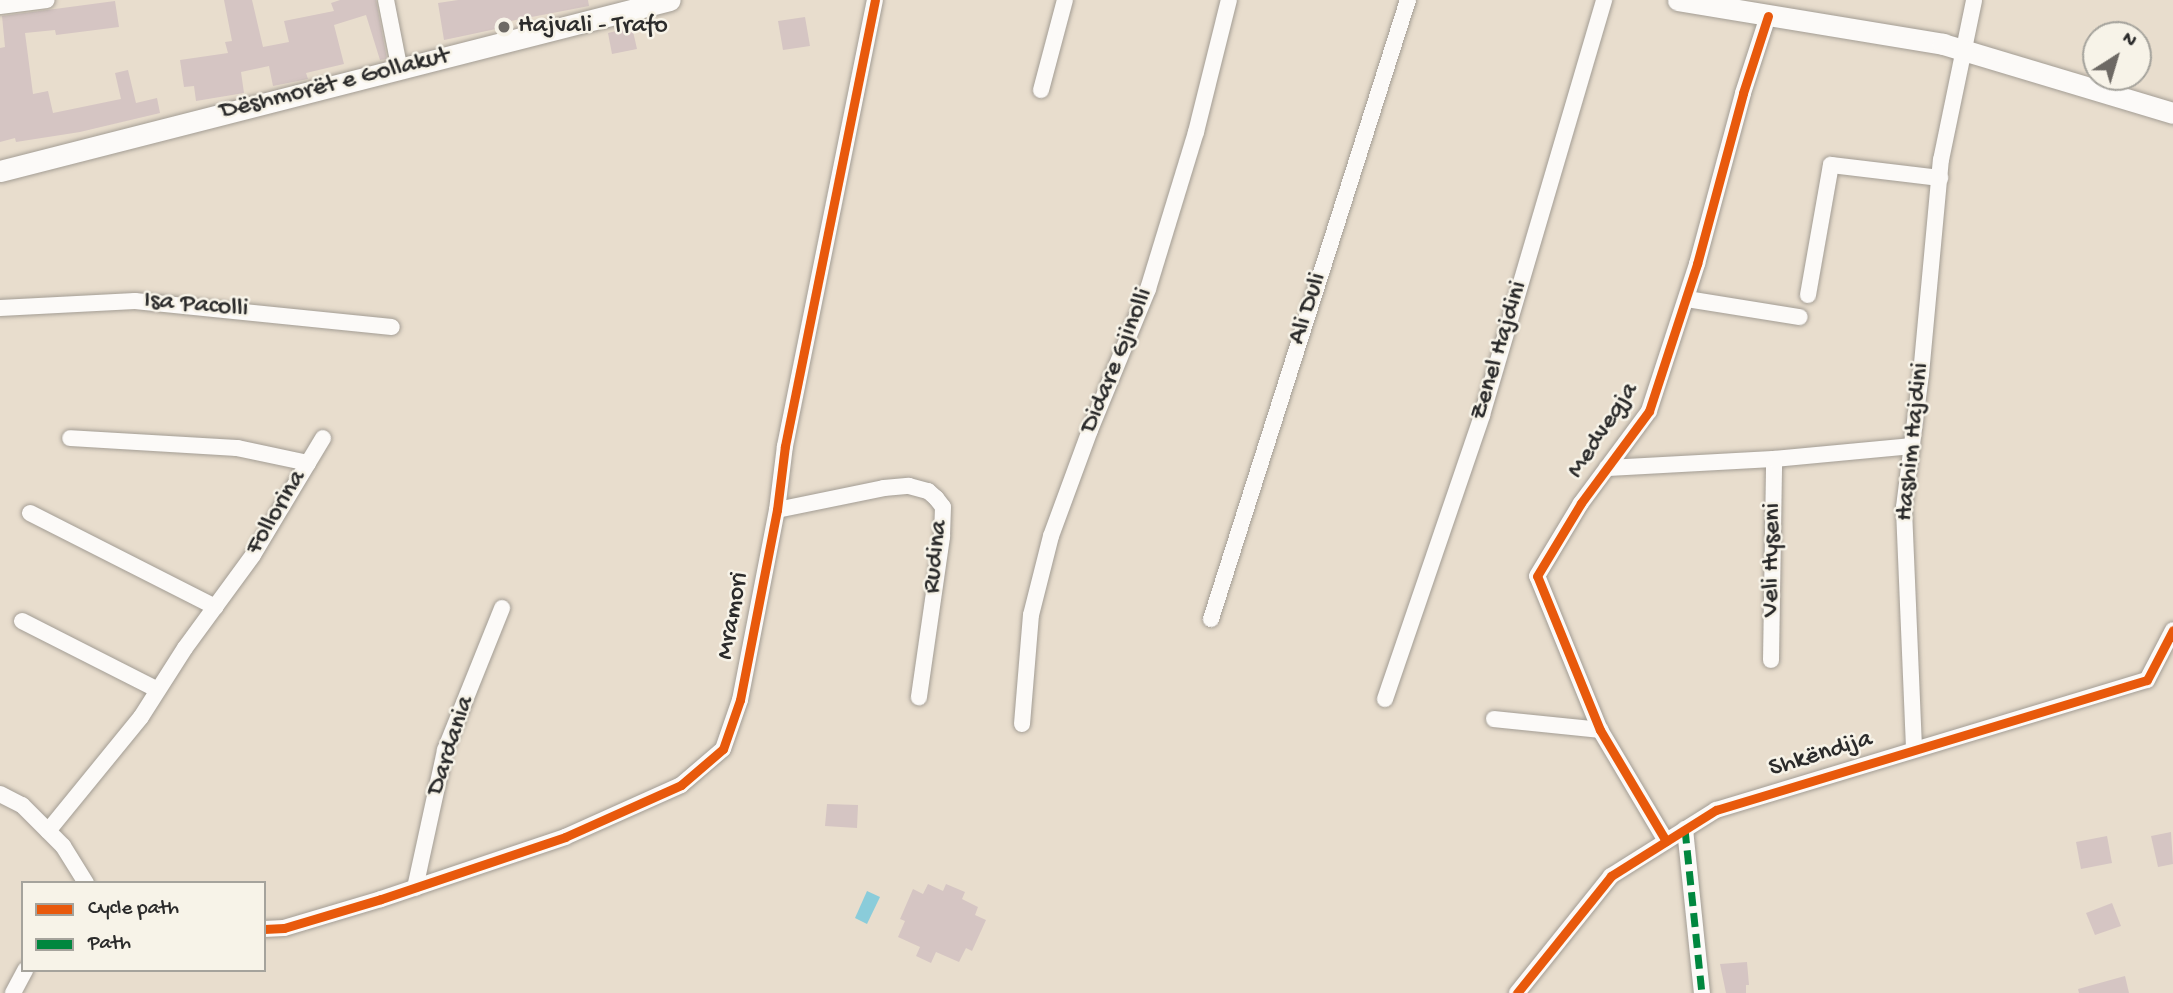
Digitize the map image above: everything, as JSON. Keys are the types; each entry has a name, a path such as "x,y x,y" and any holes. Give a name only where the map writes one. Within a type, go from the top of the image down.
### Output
{"street":[{"path":"0,6 47,0"},
{"path":"386,0 400,71"},
{"name":"Dëshmorët e Gollakut","path":"0,171 670,0"},
{"name":"Mramori","path":"266,929 284,928 415,888 565,836 681,785 723,749 740,700 777,510 785,446 875,0"},
{"path":"1041,90 1065,0"},
{"name":"Didare Gjinolli","path":"1022,724 1031,615 1051,536 1090,430 1148,289 1196,132 1229,0"},
{"name":"Ali Duli","path":"1211,619 1408,0"},
{"name":"Zenel Hajdini","path":"1385,699 1482,415 1604,0"},
{"path":"1678,0 1963,50 2173,113"},
{"name":"Hashim Hajdini","path":"1914,748 1903,507 1912,446 1940,178 1974,0"},
{"name":"Medvegja","path":"1666,841 1600,730 1537,576 1606,468 1649,411 1686,299 1743,93 1768,16"},
{"path":"1808,295 1831,165 1940,178"},
{"path":"1686,299 1800,317"},
{"name":"Isa Pacolli","path":"0,308 135,301 392,327"},
{"name":"Follorina","path":"48,831 141,717 156,690 253,555 308,463 237,448 70,438"},
{"path":"308,463 323,438"},
{"path":"1606,468 1774,459 1912,446"},
{"name":"Veli Hyseni","path":"1771,660 1774,459"},
{"name":"Rudina","path":"777,510 829,497 909,486 928,491 943,507 942,537 919,698"},
{"path":"30,513 215,607"},
{"name":"Dardania","path":"415,888 445,750 502,608"},
{"path":"22,621 156,690"},
{"name":"Shkëndija","path":"1517,993 1611,876 1716,810 1914,748 2147,680 2173,630"},
{"path":"1494,719 1600,730"},
{"path":"0,794 22,805 63,846 85,881"},
{"path":"1685,829 1702,993"},
{"path":"13,993 25,972"}],"water":[{"path":"867,891 880,897 867,924 855,918"}],"building":[{"path":"224,0 252,0 263,47 289,42 284,21 334,11 331,3 340,0 376,0 387,59 380,60 366,15 334,25 344,64 306,73 308,79 273,86 269,66 241,72 244,93 196,101 194,86 184,87 180,60 228,53 225,42 232,41"},
{"path":"458,0 588,0 589,6 495,24 496,29 444,40 438,3"},
{"path":"115,1 119,27 56,35 55,30 25,33 33,94 48,91 53,113 121,99 115,73 128,70 136,103 157,98 160,113 80,132 16,142 15,138 0,142 0,48 5,47 2,16"},
{"path":"805,17 810,46 783,50 778,21"},
{"path":"632,27 637,49 612,54 608,33"},
{"path":"827,804 858,805 857,828 825,826"},
{"path":"2171,832 2173,864 2158,867 2151,836"},
{"path":"2107,836 2112,863 2081,869 2076,842"},
{"path":"928,884 943,891 946,884 965,892 962,899 978,907 975,915 986,920 972,951 966,948 959,962 936,952 931,963 916,956 920,947 898,937 905,921 900,919 913,889 923,894"},
{"path":"2112,903 2121,926 2095,935 2086,913"},
{"path":"1747,962 1749,985 1746,985 1746,993 1726,993 1720,964"},
{"path":"2125,976 2129,993 2079,993 2078,989"}],"marked path":[{"path":"1685,829 1702,993"}],"cycle path":[{"path":"266,929 284,928 381,899 565,837 681,785 723,749 740,700 777,510 785,446 875,0"},
{"path":"1666,841 1600,730 1537,576 1581,503 1649,411 1697,264 1743,93 1768,16"},
{"path":"1517,993 1611,876 1716,810 2147,680 2173,630"}],"place":[{"name":"Hajvali - Trafo","path":"504,27"}]}
